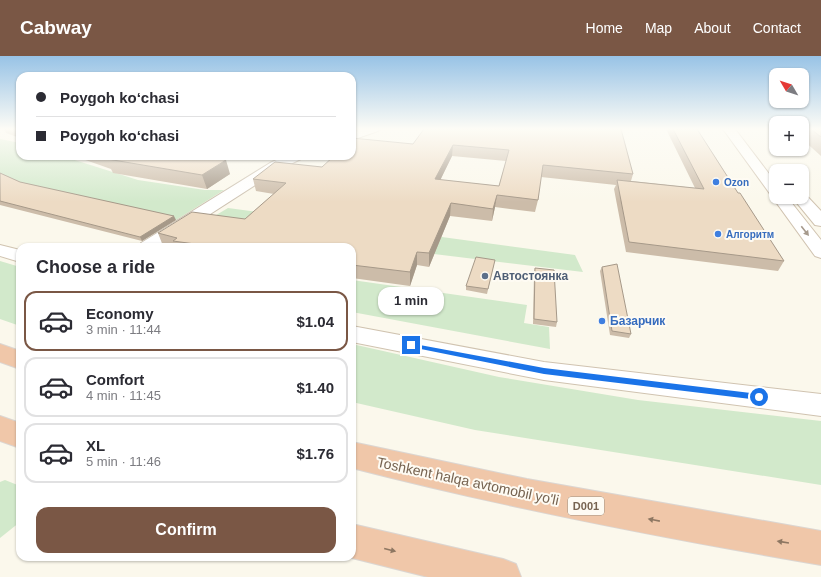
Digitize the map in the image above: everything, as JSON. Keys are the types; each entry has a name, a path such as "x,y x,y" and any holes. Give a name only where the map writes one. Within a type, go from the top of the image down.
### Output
{"highway":[{"path":"0,353 16,359"},
{"path":"0,428 16,434"},
{"name":"Toshkent halqa avtomobil yo'li","path":"356,456 431,475 660,522 821,548"},
{"path":"356,542 503,577"}],"street":[{"path":"747,153 769,183"},
{"path":"153,243 275,166 288,160"},
{"path":"784,204 821,252"},
{"path":"806,204 821,221"},
{"path":"0,250 16,255"},
{"path":"356,335 544,371 821,405"}],"green space":[{"path":"0,153 16,153 16,160 75,160 138,180 205,190 224,190 176,220 22,186 0,177"},
{"path":"228,208 575,255 583,272 356,245 356,243 343,243 210,227 191,230"},
{"path":"0,261 16,266 16,325 0,319"},
{"path":"356,281 527,305 524,323 549,327 550,349 356,313"},
{"path":"356,345 499,377 638,400 821,421 821,485 475,430 356,403"},
{"path":"5,480 16,484 16,525 0,538 0,482"}],"building":[{"path":"356,153 449,153 435,179 499,186 508,153 627,153 633,174 543,165 538,200 497,195 493,209 451,203 429,253 417,252 410,272 356,265 356,243 188,243 173,241 177,238 158,233 192,212 245,219 286,183 253,179 275,162 322,167 330,160 356,160"},
{"path":"686,153 713,153 784,261 629,242 617,180 704,189"},
{"path":"113,160 226,160 202,175"},
{"path":"0,173 20,182 174,216 140,237 0,201"},
{"path":"476,257 495,260 488,289 466,286"},
{"path":"617,264 631,334 612,331 602,267"},
{"path":"535,268 554,270 557,322 534,319"}],"place":[{"name":"Ozon","path":"716,182"},
{"name":"Алгоритм","path":"718,234"},
{"name":"Автостоянка","path":"485,276"},
{"name":"Базарчик","path":"602,321"}],"route":[{"path":"411,345 544,371 759,397"}]}
